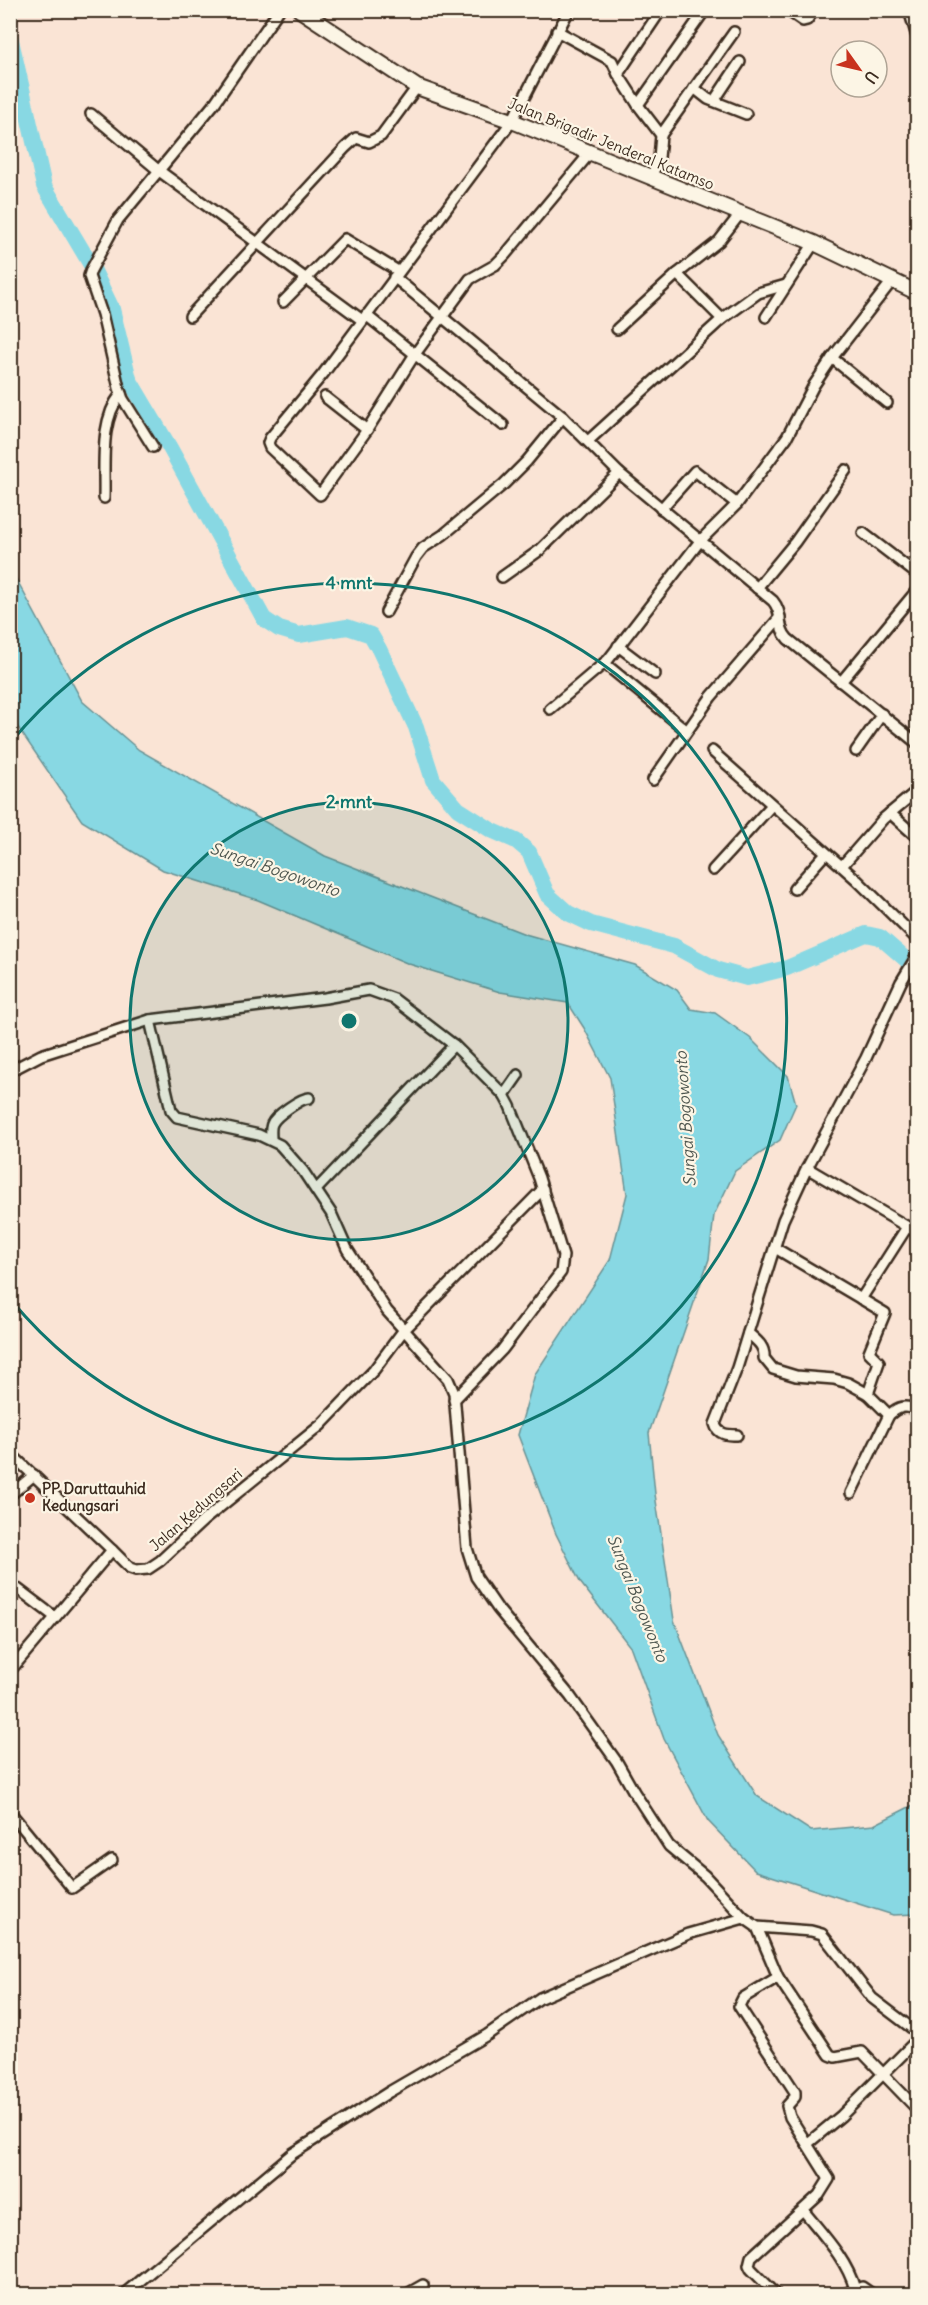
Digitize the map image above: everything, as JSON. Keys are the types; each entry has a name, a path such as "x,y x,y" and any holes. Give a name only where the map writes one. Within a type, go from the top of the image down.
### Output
{"main road":[{"name":"Jalan Brigadir Jenderal Katamso","path":"300,10 417,87 512,121 814,243 918,293"}],"street":[{"path":"153,447 121,394 102,314 90,276 91,270 118,220 214,104 279,10"},
{"path":"569,10 512,121 268,443 270,448 320,495 367,430 415,354 470,279 495,265 505,255 590,153"},
{"path":"618,74 661,10"},
{"path":"638,105 705,10"},
{"path":"787,10 803,21 807,20 814,10"},
{"path":"909,10 918,40"},
{"path":"557,31 612,61 638,105 662,135"},
{"path":"651,178 659,158 662,135 734,32"},
{"path":"714,101 740,62"},
{"path":"190,316 356,138 369,142 381,136 417,87"},
{"path":"694,88 714,101 746,114"},
{"path":"91,114 158,170 306,279 415,354 503,425"},
{"path":"616,329 677,274 719,241 740,214"},
{"path":"283,302 345,239 396,274 563,417 619,474 773,601 778,607 782,632 788,639 918,744"},
{"path":"765,317 814,243"},
{"path":"677,274 722,319"},
{"path":"550,709 604,663 700,541 737,504 787,436 814,385 832,358 892,281"},
{"path":"588,441 722,319 758,293 786,285"},
{"path":"832,358 887,403"},
{"path":"104,498 108,420 111,408 121,394"},
{"path":"325,397 367,430"},
{"path":"386,612 423,548 443,535 504,484 527,461 563,417"},
{"path":"661,509 695,471 737,504"},
{"path":"757,588 795,542 846,471"},
{"path":"502,577 540,550 619,474"},
{"path":"863,533 918,575"},
{"path":"841,682 918,589"},
{"path":"653,780 711,697 780,617"},
{"path":"618,646 655,674"},
{"path":"604,663 686,730"},
{"path":"856,751 882,714"},
{"path":"712,751 842,866 915,937 918,945"},
{"path":"842,866 890,813 918,790"},
{"path":"712,870 772,805"},
{"path":"890,813 918,838"},
{"path":"794,889 826,853"},
{"path":"737,1435 726,1435 716,1429 715,1424 737,1368 783,1220 807,1168 866,1058 905,974 916,957"},
{"path":"10,1071 41,1055 150,1020 325,998 369,990 394,999 454,1045 504,1095 525,1140 543,1189 563,1256 561,1272 502,1350 454,1400"},
{"path":"150,1020 171,1110 177,1117 272,1139 280,1144 331,1213 347,1248 368,1283 403,1330 448,1379 454,1400 467,1548 476,1577 498,1609 570,1696 611,1753 669,1846 705,1876 744,1918 757,1927 811,1931 822,1934 872,1998 918,2033"},
{"path":"316,1190 454,1045"},
{"path":"504,1095 518,1075"},
{"path":"272,1139 272,1122 300,1100 309,1098"},
{"path":"807,1168 918,1233"},
{"path":"403,1330 543,1189"},
{"path":"861,1299 907,1227"},
{"path":"775,1248 885,1312 869,1352 879,1362 868,1394"},
{"name":"Jalan Kedungsari","path":"112,1551 130,1568 136,1570 147,1569 160,1561 204,1520 321,1425 374,1370 403,1330"},
{"path":"748,1333 761,1345 765,1351 764,1358 773,1369 796,1376 834,1379 848,1383 868,1394 889,1415"},
{"path":"850,1493 889,1415 898,1407 907,1406 918,1410"},
{"path":"10,1453 112,1551 10,1671"},
{"path":"10,1495 34,1475"},
{"path":"10,1583 55,1617"},
{"path":"10,1812 72,1888 112,1860"},
{"path":"124,2295 292,2154 389,2092 487,2035 540,1998 688,1934 744,1918"},
{"path":"757,1927 778,1977 830,2055 835,2057 862,2052 918,2110"},
{"path":"776,2295 751,2269 749,2261 824,2189 829,2179 788,2109 788,2104 795,2097 795,2092 740,2007 743,1998 778,1977"},
{"path":"807,2144 884,2074 918,2039"},
{"path":"802,2210 832,2246 848,2270 855,2289"},
{"path":"407,2295 423,2285"},
{"path":"844,2295 855,2289 865,2288 872,2295"}],"water":[{"name":"Sungai Bogowonto","path":"11,569 82,701 139,750 325,856 525,934 635,965 677,990 691,1009 715,1013 750,1038 788,1076 796,1104 780,1140 735,1171 714,1215 709,1259 649,1433 655,1494 674,1620 718,1735 757,1796 811,1831 874,1825 917,1803 917,1914 893,1915 756,1871 708,1821 664,1739 631,1648 580,1582 556,1534 518,1435 535,1374 610,1260 627,1194 610,1078 568,1003 500,992 409,964 258,900 163,870 82,821 17,726 10,691"}],"waterway":[{"path":"10,36 44,186 91,265 112,309 129,379 170,448 264,619 279,629 299,635 347,627 371,635 416,727 433,780 458,809 491,830 516,841 529,852 547,894 568,913 591,924 674,946 718,970 747,978 787,968 866,934 880,937 918,970"}],"place":[{"name":"PP Daruttauhid Kedungsari","path":"30,1498"}]}
